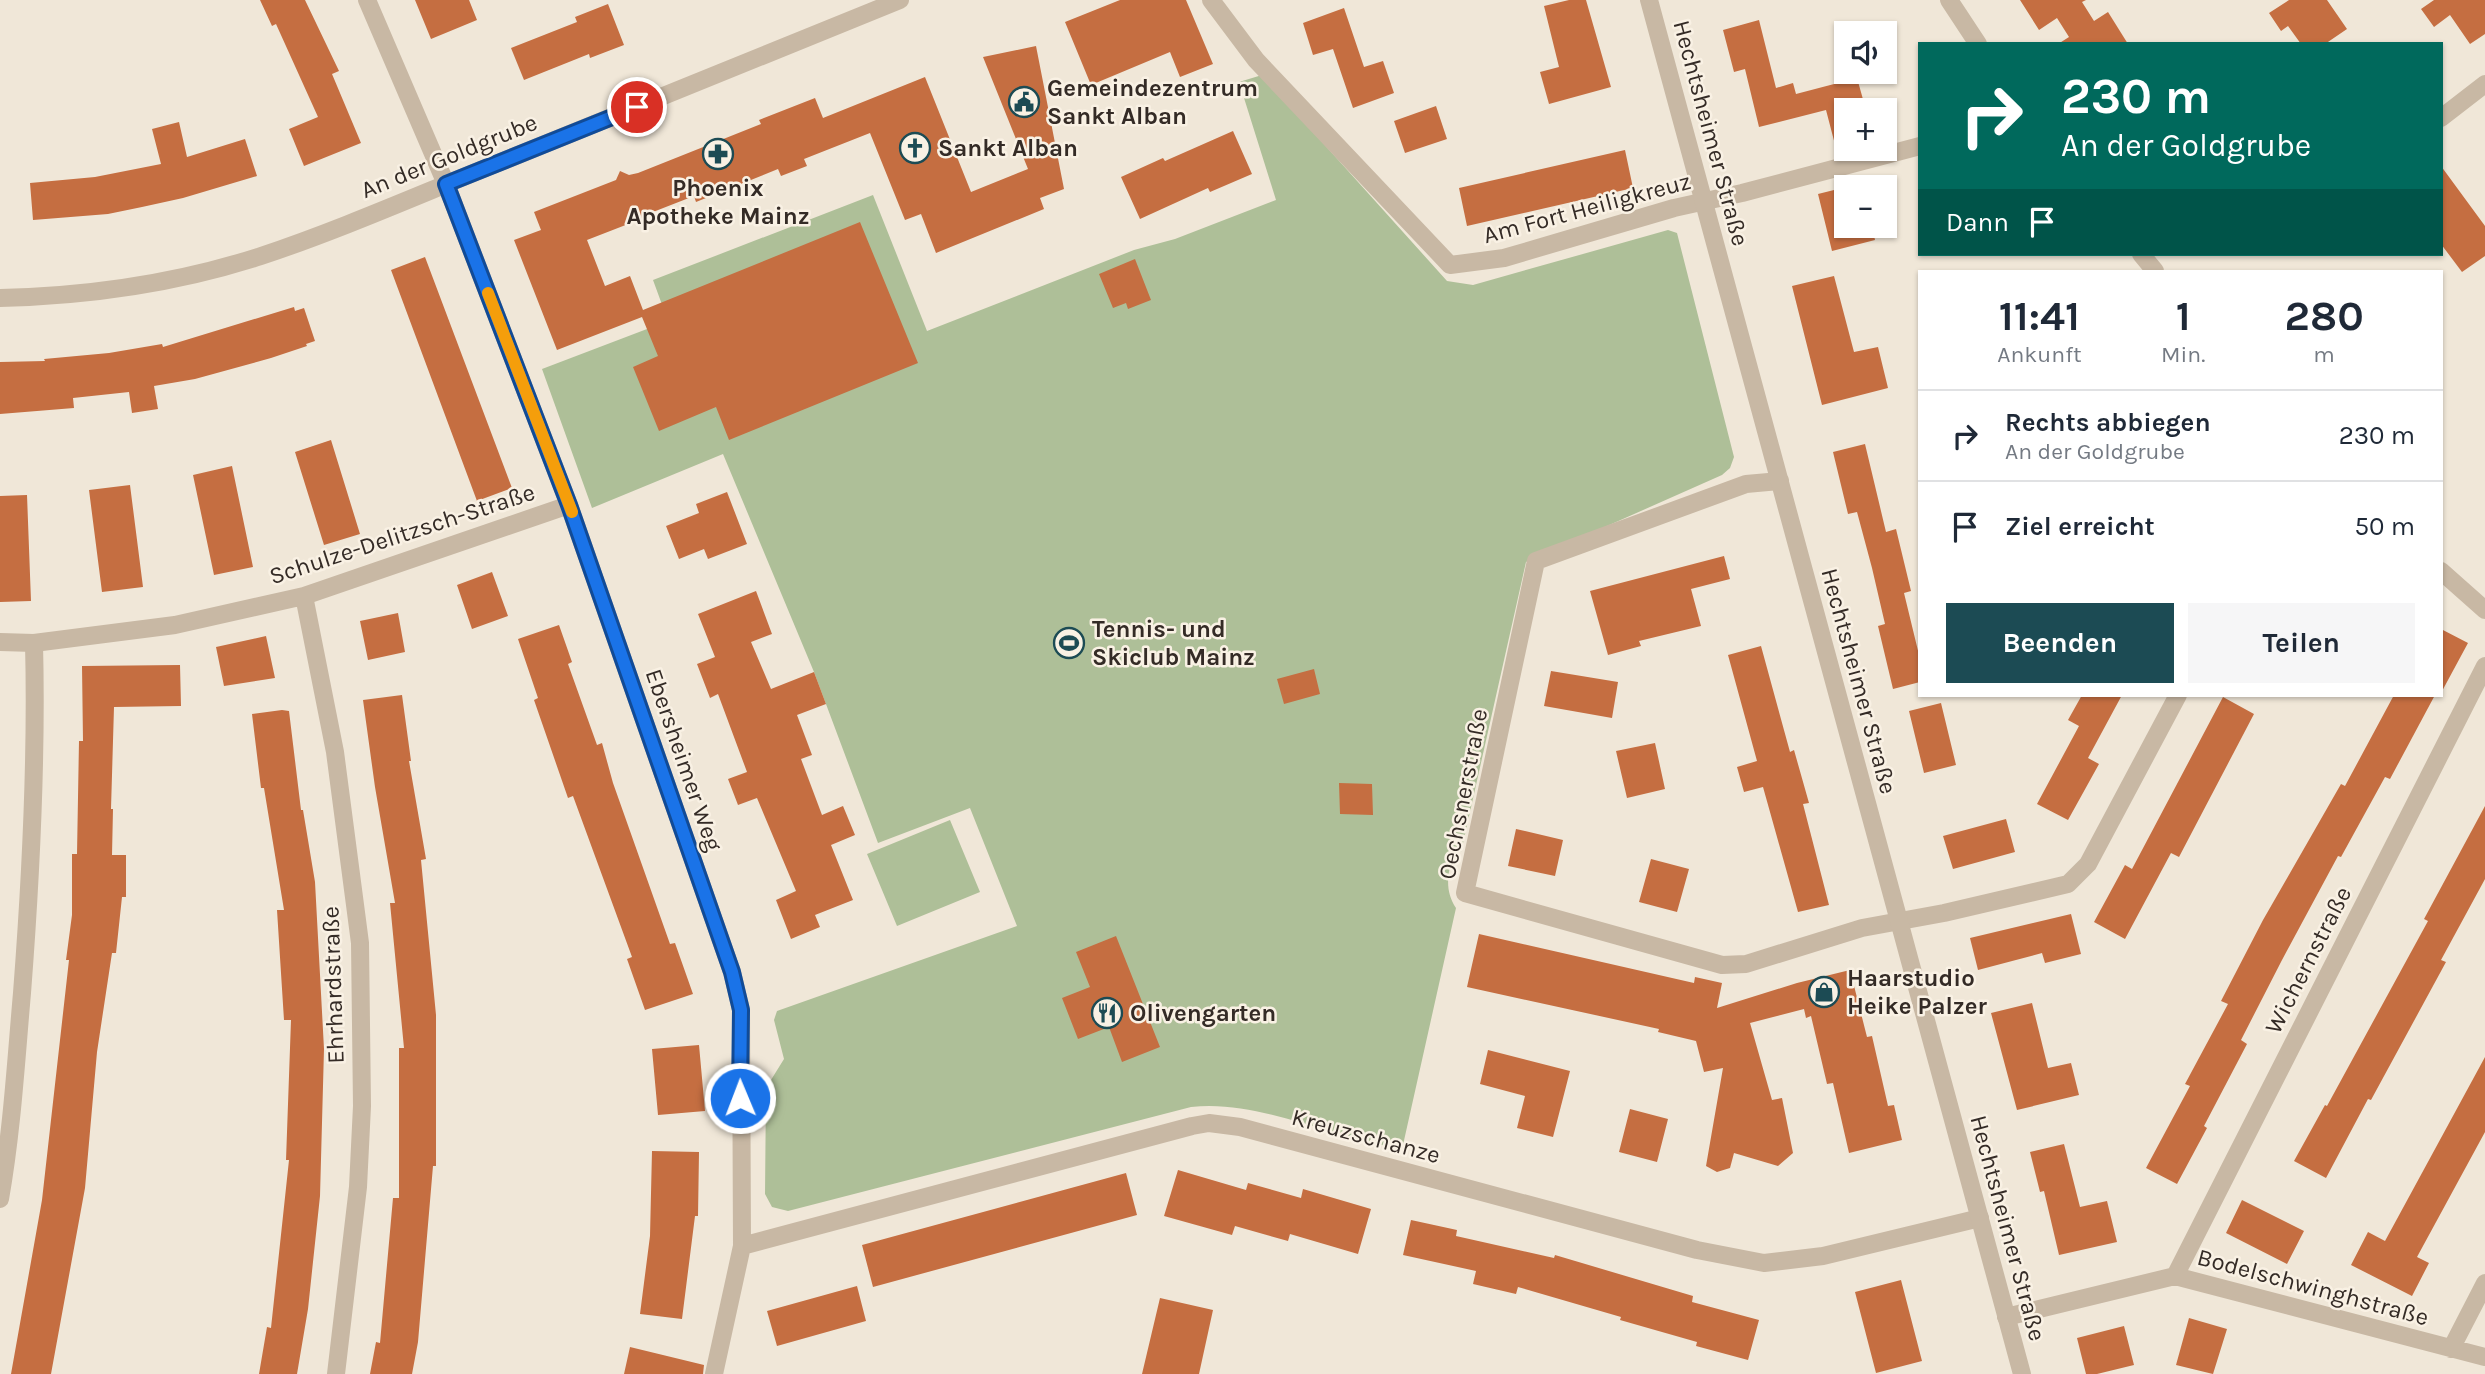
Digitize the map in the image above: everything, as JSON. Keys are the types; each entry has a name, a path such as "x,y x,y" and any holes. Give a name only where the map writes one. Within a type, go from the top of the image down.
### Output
{"street":[{"name":"Ebersheimer Weg","path":"367,0 446,184 569,505 732,972 741,1010 742,1245 714,1374"},
{"name":"An der Goldgrube","path":"0,298 103,290 203,272 260,256 446,184 900,0"},
{"name":"Am Fort Heiligkreuz","path":"1211,0 1256,60 1450,265 1504,258 1674,208 1918,147"},
{"name":"Hechtsheimer Straße","path":"1649,0 2022,1374"},
{"path":"1949,0 1977,42"},
{"path":"2443,116 2485,84"},
{"path":"2143,256 2154,270"},
{"name":"Oechsnerstraße","path":"1780,481 1746,484 1536,561 1465,893 1722,965 1746,964 1862,928 1899,920"},
{"name":"Schulze-Delitzsch-Straße","path":"0,642 34,643 175,625 304,597 569,505"},
{"path":"2443,573 2485,610"},
{"name":"Ehrhardstraße","path":"304,597 335,752 360,943 362,1105 358,1187 336,1374"},
{"path":"0,1199 12,1115 34,810 34,643"},
{"name":"Wichernstraße","path":"2175,1276 2485,666"},
{"path":"1899,920 1944,913 2068,884 2088,864 2177,697"},
{"name":"Kreuzschanze","path":"742,1245 1096,1150 1209,1123 1240,1127 1697,1250 1764,1263 1823,1256 1980,1218"},
{"name":"Bodelschwinghstraße","path":"2006,1317 2175,1276 2485,1357"},
{"path":"2451,1349 2485,1283"}],"green space":[{"path":"1262,75 1447,281 1473,285 1668,230 1677,233 1734,457 1730,468 1722,475 1526,562 1461,852 1456,851 1449,873 1448,887 1456,908 1403,1145 1400,1148 1349,1137 1269,1114 1217,1106 1191,1107 788,1211 772,1207 765,1194 766,1088 784,1059 774,1020 777,1011 1017,926 970,808 878,843 814,672 723,454 592,508 542,369 668,321 653,280 873,195 927,331 1134,250 1175,239 1276,200 1239,82"},
{"path":"950,820 980,892 897,926 867,854"}],"building":[{"path":"260,0 305,0 339,71 332,74 361,143 304,166 289,129 318,117 276,24 272,26"},
{"path":"415,0 469,0 477,20 431,39"},
{"path":"1120,0 1186,0 1213,64 1180,77 1170,52 1091,85 1065,22"},
{"path":"1569,0 1586,0 1611,87 1549,104 1540,72 1559,67 1544,6"},
{"path":"2020,0 2086,0 2082,2 2094,21 2108,12 2127,42 2061,42 2069,37 2057,18 2039,30"},
{"path":"2289,0 2327,0 2347,29 2328,42 2300,42 2288,26 2281,31 2269,13"},
{"path":"2434,0 2485,0 2485,34 2470,44 2450,15 2434,27 2421,9"},
{"path":"608,4 624,45 590,58 589,54 524,80 511,48 577,22 575,17"},
{"path":"1344,8 1364,67 1383,61 1394,93 1353,108 1333,49 1313,55 1303,23"},
{"path":"1759,20 1776,88 1793,83 1796,94 1834,84 1859,84 1863,98 1834,98 1834,141 1826,110 1759,127 1745,69 1734,72 1723,30"},
{"path":"1036,46 1064,189 1040,198 1044,209 936,253 921,214 905,220 870,133 804,159 807,166 781,176 778,169 696,202 694,196 587,240 605,286 630,276 643,310 860,222 918,363 729,440 716,407 659,431 633,367 658,356 642,317 557,350 514,240 541,230 534,212 616,180 620,171 629,175 638,173 761,124 759,120 815,98 823,118 925,77 971,192 1028,169 983,57"},
{"path":"1436,106 1447,139 1405,153 1394,121"},
{"path":"179,122 187,157 245,139 257,176 183,198 108,214 33,220 30,183 95,177 161,164 152,129"},
{"path":"1233,131 1252,174 1210,192 1208,188 1140,219 1121,177"},
{"path":"1625,150 1633,188 1467,226 1459,188"},
{"path":"2443,169 2485,226 2485,256 2462,272 2443,247"},
{"path":"1834,190 1834,238 1875,240 1832,251 1818,194"},
{"path":"425,257 512,488 477,501 391,270"},
{"path":"1135,259 1151,300 1128,309 1126,303 1113,308 1099,274"},
{"path":"1834,276 1854,352 1878,347 1888,388 1822,405 1792,286"},
{"path":"294,307 295,311 304,308 315,341 271,358 195,379 154,386 158,409 132,413 129,392 73,398 74,408 0,414 0,362 45,361 44,359 109,353 162,344 163,347"},
{"path":"331,440 360,534 324,545 295,452"},
{"path":"1865,444 1886,532 1896,529 1911,591 1904,593 1918,651 1918,683 1893,689 1878,626 1885,624 1872,568 1857,512 1848,514 1833,452"},
{"path":"232,466 253,567 214,575 193,475"},
{"path":"130,485 143,587 102,592 89,490"},
{"path":"727,492 747,544 708,559 704,549 679,559 666,526 699,513 696,504"},
{"path":"27,495 31,601 0,602 0,496"},
{"path":"1724,556 1730,579 1691,589 1701,626 1639,641 1641,646 1608,655 1590,591"},
{"path":"492,572 508,616 472,629 457,585"},
{"path":"756,591 772,634 751,642 771,689 814,672 826,704 797,715 812,755 801,759 822,815 843,806 855,835 831,845 853,900 815,915 820,927 791,939 776,900 796,891 757,798 738,805 728,779 747,772 718,694 710,698 697,664 715,657 698,614"},
{"path":"398,613 405,652 368,660 360,621"},
{"path":"559,625 572,662 568,664 597,745 602,743 613,783 670,944 675,943 693,994 645,1010 627,959 632,957 573,796 568,798 534,700 538,698 518,639"},
{"path":"2443,630 2468,643 2443,689"},
{"path":"266,636 275,678 224,686 216,647"},
{"path":"1761,646 1790,752 1794,750 1809,803 1803,804 1829,905 1798,912 1763,787 1744,792 1737,767 1757,761 1728,655"},
{"path":"180,665 181,706 114,707 112,855 126,855 126,897 122,897 116,953 112,953 97,1052 85,1188 51,1374 11,1374 42,1200 69,960 66,960 72,915 72,854 77,854 79,741 83,741 82,666"},
{"path":"1314,669 1320,694 1284,704 1277,679"},
{"path":"1551,671 1618,682 1612,718 1544,706"},
{"path":"402,695 409,761 426,859 421,860 436,1015 436,1166 433,1166 418,1342 412,1374 370,1374 376,1342 380,1343 393,1198 399,1198 399,1048 404,1048 390,903 395,903 363,700"},
{"path":"2081,697 2121,697 2088,758 2099,764 2068,820 2037,804 2079,726 2068,720"},
{"path":"2223,697 2254,714 2179,857 2171,853 2125,939 2094,922 2125,865 2132,869"},
{"path":"2393,697 2434,697 2390,779 2385,777 2341,857 2338,856 2282,960 2241,1040 2247,1044 2177,1184 2146,1168 2190,1086 2185,1084 2228,1004 2221,1001 2263,920 2341,784 2345,786"},
{"path":"1941,703 1956,765 1924,773 1909,711"},
{"path":"289,711 301,810 315,882 324,1049 320,1196 308,1309 297,1374 259,1374 267,1327 271,1328 289,1160 286,1160 291,1020 284,1020 277,910 284,910 264,788 261,788 252,714"},
{"path":"1655,743 1665,789 1627,798 1616,751"},
{"path":"1339,783 1372,784 1373,815 1340,814"},
{"path":"2485,806 2485,879 2441,960 2446,962 2326,1178 2294,1161 2428,921 2424,919"},
{"path":"2006,819 2015,852 1953,869 1943,836"},
{"path":"1516,829 1563,840 1555,876 1508,866"},
{"path":"1651,859 1689,869 1677,912 1639,902"},
{"path":"2071,914 2081,954 2045,963 2042,953 1978,970 1970,938"},
{"path":"1479,934 1694,983 1695,977 1722,983 1717,1008 1850,970 1867,1037 1872,1036 1888,1106 1894,1105 1902,1140 1849,1153 1833,1083 1827,1084 1811,1016 1806,1018 1804,1009 1750,1023 1772,1100 1782,1098 1793,1153 1778,1166 1734,1153 1730,1168 1717,1172 1706,1166 1723,1068 1704,1072 1696,1041 1658,1032 1659,1029 1467,987"},
{"name":"Olivengarten","path":"1116,936 1160,1047 1122,1062 1109,1027 1078,1039 1062,998 1090,987 1076,952"},
{"path":"2032,1003 2048,1068 2071,1063 2079,1095 2017,1110 1991,1013"},
{"path":"699,1045 705,1111 658,1115 652,1049"},
{"path":"1488,1050 1570,1071 1553,1137 1517,1128 1525,1096 1480,1084"},
{"path":"2485,1057 2485,1132 2417,1257 2429,1263 2412,1296 2351,1265 2368,1232 2385,1241"},
{"path":"1630,1109 1668,1119 1657,1162 1619,1152"},
{"path":"2064,1144 2080,1207 2107,1201 2117,1242 2059,1255 2044,1191 2040,1192 2030,1152"},
{"path":"652,1151 699,1152 698,1216 695,1216 682,1319 640,1314 650,1236"},
{"path":"1178,1170 1246,1190 1248,1183 1301,1198 1303,1189 1371,1209 1358,1254 1290,1234 1288,1241 1235,1226 1232,1235 1164,1216"},
{"path":"1126,1173 1137,1215 873,1287 862,1245"},
{"path":"2242,1200 2304,1231 2287,1264 2226,1233"},
{"path":"1411,1220 1457,1230 1456,1236 1554,1258 1555,1255 1693,1296 1692,1302 1759,1320 1748,1360 1696,1346 1697,1342 1620,1320 1621,1317 1518,1287 1516,1294 1473,1284 1476,1271 1403,1255"},
{"path":"1901,1280 1922,1361 1876,1373 1855,1292"},
{"path":"857,1286 866,1321 777,1346 767,1311"},
{"path":"1160,1298 1213,1310 1199,1374 1142,1374"},
{"path":"2189,1318 2227,1329 2213,1374 2176,1365"},
{"path":"2124,1326 2134,1365 2086,1374 2077,1338"},
{"path":"630,1347 704,1365 703,1374 624,1374"}],"slow traffic":[{"path":"488,293 572,512"}],"place":[{"name":"Gemeindezentrum Sankt Alban","path":"1024,102"},
{"name":"Sankt Alban","path":"915,148"},
{"name":"Phoenix Apotheke Mainz","path":"718,154"},
{"name":"Tennis- und Skiclub Mainz","path":"1069,643"},
{"name":"Haarstudio Heike Palzer","path":"1824,992"},
{"name":"Olivengarten","path":"1107,1013"}],"route":[{"path":"637,107 446,184 569,505 732,972 741,1010 740,1098"}]}
